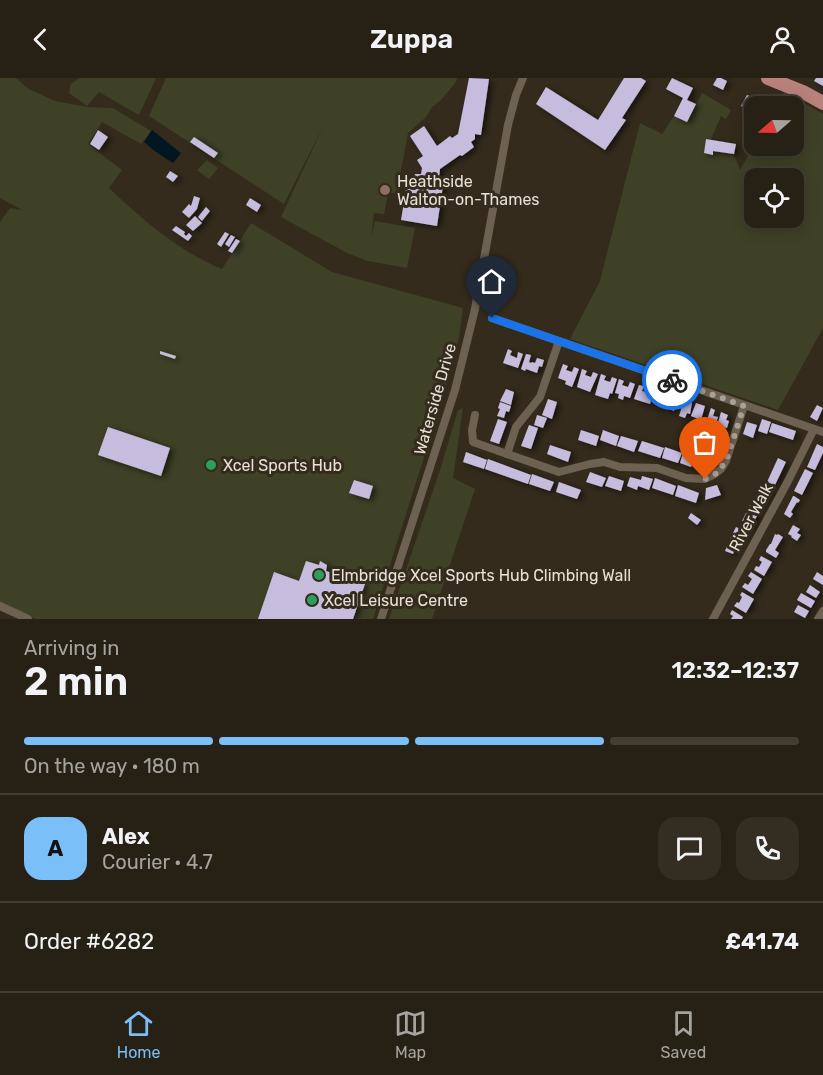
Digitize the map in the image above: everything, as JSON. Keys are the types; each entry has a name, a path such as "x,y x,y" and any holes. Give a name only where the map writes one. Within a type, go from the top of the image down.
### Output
{"main road":[{"path":"768,78 823,103"}],"street":[{"name":"Waterside Drive","path":"381,619 455,390 475,309 508,125 523,78"},
{"path":"492,318 820,431"},
{"path":"507,454 516,427 540,397 559,341"},
{"path":"475,416 472,430 473,442 559,472 604,462 620,467 657,468 695,480 705,479 717,473 726,461 744,406"},
{"name":"River Walk","path":"713,619 787,483 820,431"},
{"path":"0,606 28,619"},
{"path":"818,619 823,611"}],"green space":[{"name":"Xcel Sports Hub","path":"0,78 16,78 27,88 55,101 87,107 113,108 151,131 141,144 102,122 88,144 122,170 109,188 162,234 206,262 222,269 251,223 332,272 463,308 459,338 443,397 373,619 36,619 0,603 0,222 10,208 22,210 0,198"},
{"path":"80,78 156,78 139,115 99,92 87,106 69,93 71,84"},
{"path":"166,78 457,78 426,117 408,133 397,192 388,194 384,214 374,213 371,238 375,221 415,228 407,268 368,261 347,253 281,217 323,127 284,204 149,116"},
{"path":"702,93 731,110 726,119 721,116 711,139 706,139 704,153 712,154 713,151 734,154 740,170 748,156 804,156 804,103 823,114 823,328 778,410 570,339 600,281 640,123 662,134 674,116 687,121"},
{"path":"207,160 218,168 209,179 197,170"},
{"path":"463,408 453,478 475,489 432,619 389,619 458,410"}],"water":[{"path":"152,130 181,153 173,163 144,142"}],"building":[{"path":"469,78 489,79 481,135 475,134 475,139 471,142 474,147 440,169 439,178 444,179 437,226 401,220 408,177 414,178 415,174 421,174 422,168 417,160 423,156 410,136 424,126 437,146 450,136 452,138 458,134"},
{"path":"624,78 641,78 646,81 622,118 626,120 605,150 536,104 546,87 598,120"},
{"path":"672,78 693,88 687,100 696,104 687,122 674,116 683,98 666,89"},
{"path":"717,78 727,81 723,90 713,85"},
{"path":"816,78 823,78 823,86 814,81"},
{"path":"98,130 108,137 99,150 90,144"},
{"path":"194,137 218,153 214,158 190,142"},
{"path":"706,139 736,144 734,154 713,151 713,155 704,153"},
{"path":"170,171 178,176 173,182 166,177"},
{"path":"194,196 200,198 197,209 189,218 182,212 189,204 191,206"},
{"path":"250,198 261,205 257,212 246,205"},
{"path":"206,207 210,211 202,221 198,217"},
{"path":"195,216 202,223 193,231 186,225"},
{"path":"176,226 185,232 186,236 189,233 192,236 188,241 172,230"},
{"path":"225,232 229,234 221,247 217,244"},
{"path":"231,235 235,237 229,247 225,244"},
{"path":"236,239 240,241 232,253 228,251"},
{"path":"508,349 512,351 510,355 517,358 518,352 523,354 518,368 503,363"},
{"path":"160,351 176,356 175,359 160,354"},
{"path":"526,354 531,355 529,362 531,363 535,363 537,358 544,360 537,373 521,369"},
{"path":"563,364 568,366 566,370 572,372 574,367 579,369 572,387 565,384 566,381 558,378"},
{"path":"582,369 587,371 585,375 591,377 593,372 598,374 590,392 577,387"},
{"path":"601,374 606,376 604,380 610,382 612,377 617,379 608,399 595,395"},
{"path":"619,379 624,381 622,385 628,387 630,382 635,384 630,398 624,396 623,400 618,398 619,394 615,393"},
{"path":"639,385 644,386 642,391 648,393 650,388 655,390 650,404 634,399"},
{"path":"506,389 514,392 511,405 500,401"},
{"path":"661,391 668,394 664,406 656,404"},
{"path":"671,395 679,398 674,411 667,408"},
{"path":"548,399 557,402 552,419 542,415"},
{"path":"684,400 692,403 690,414 687,413 685,418 679,416"},
{"path":"500,402 511,406 504,418 497,416"},
{"path":"696,403 705,406 701,420 691,416"},
{"path":"817,405 823,408 817,421 810,417"},
{"path":"711,408 715,410 713,416 718,417 715,426 706,423"},
{"path":"721,412 728,415 726,420 729,421 727,428 723,427 723,429 717,427"},
{"path":"537,415 547,418 543,428 534,425"},
{"path":"498,419 507,422 499,444 490,441"},
{"path":"762,419 771,422 767,434 758,431"},
{"path":"747,422 757,425 753,438 743,434"},
{"path":"772,423 796,431 793,440 769,432"},
{"path":"529,425 538,428 531,449 521,446"},
{"path":"108,427 170,448 161,476 98,455"},
{"path":"581,430 599,436 596,446 578,440"},
{"path":"603,430 619,436 616,446 600,440"},
{"path":"621,436 638,441 634,452 617,446"},
{"path":"642,441 664,448 660,458 638,451"},
{"path":"817,444 823,447 823,453 815,470 807,467"},
{"path":"550,445 571,452 568,462 547,454"},
{"path":"665,447 682,453 678,463 662,458"},
{"path":"697,447 709,450 707,456 696,453"},
{"path":"466,452 487,460 484,469 463,462"},
{"path":"683,453 695,457 691,467 680,463"},
{"path":"778,458 786,462 775,485 767,482"},
{"path":"488,459 531,475 528,484 485,469"},
{"path":"805,469 813,473 802,495 794,491"},
{"path":"590,472 606,478 602,487 586,482"},
{"path":"532,474 554,482 550,491 529,484"},
{"path":"609,476 624,481 621,491 605,486"},
{"path":"642,476 653,479 649,490 638,486 637,490 627,486 630,477 641,480"},
{"path":"655,478 676,486 673,495 652,488"},
{"path":"354,480 373,486 369,499 349,493"},
{"path":"559,482 581,490 577,499 556,492"},
{"path":"678,485 699,493 696,503 675,496"},
{"path":"717,485 721,495 705,500 706,488"},
{"path":"765,485 772,489 761,507 754,503"},
{"path":"793,496 800,500 791,512 793,514 790,518 784,514"},
{"path":"750,505 758,511 749,530 742,526 744,522 742,521"},
{"path":"691,513 701,520 697,525 688,518"},
{"path":"793,525 800,529 797,533 801,535 797,541 788,534"},
{"path":"736,527 745,531 739,544 730,539"},
{"path":"775,534 783,537 775,550 779,553 776,558 766,552"},
{"path":"729,542 737,545 733,554 725,551"},
{"path":"761,556 772,562 764,576 754,570 762,562 759,560"},
{"name":"Xcel Leisure Centre","path":"306,561 319,565 320,561 327,565 326,571 365,584 353,619 258,619 274,572 299,581"},
{"path":"751,572 762,579 753,594 742,587 745,583 748,585 752,579 748,576"},
{"path":"817,572 823,576 823,585 813,579"},
{"path":"810,585 820,592 816,598 806,592"},
{"path":"742,592 754,599 746,613 734,606 737,602 739,603"},
{"path":"801,593 815,601 811,608 797,600"},
{"path":"798,605 809,611 805,618 794,612"},
{"path":"732,610 743,617 742,619 731,619"}],"way so far":[{"path":"672,380 744,406 726,461 717,473 705,479"}],"place":[{"name":"Heathside Walton-on-Thames","path":"385,190"},
{"name":"Xcel Sports Hub","path":"211,465"},
{"name":"Elmbridge Xcel Sports Hub Climbing Wall","path":"319,575"},
{"name":"Xcel Leisure Centre","path":"312,600"}],"route":[{"path":"492,318 672,380"}]}
